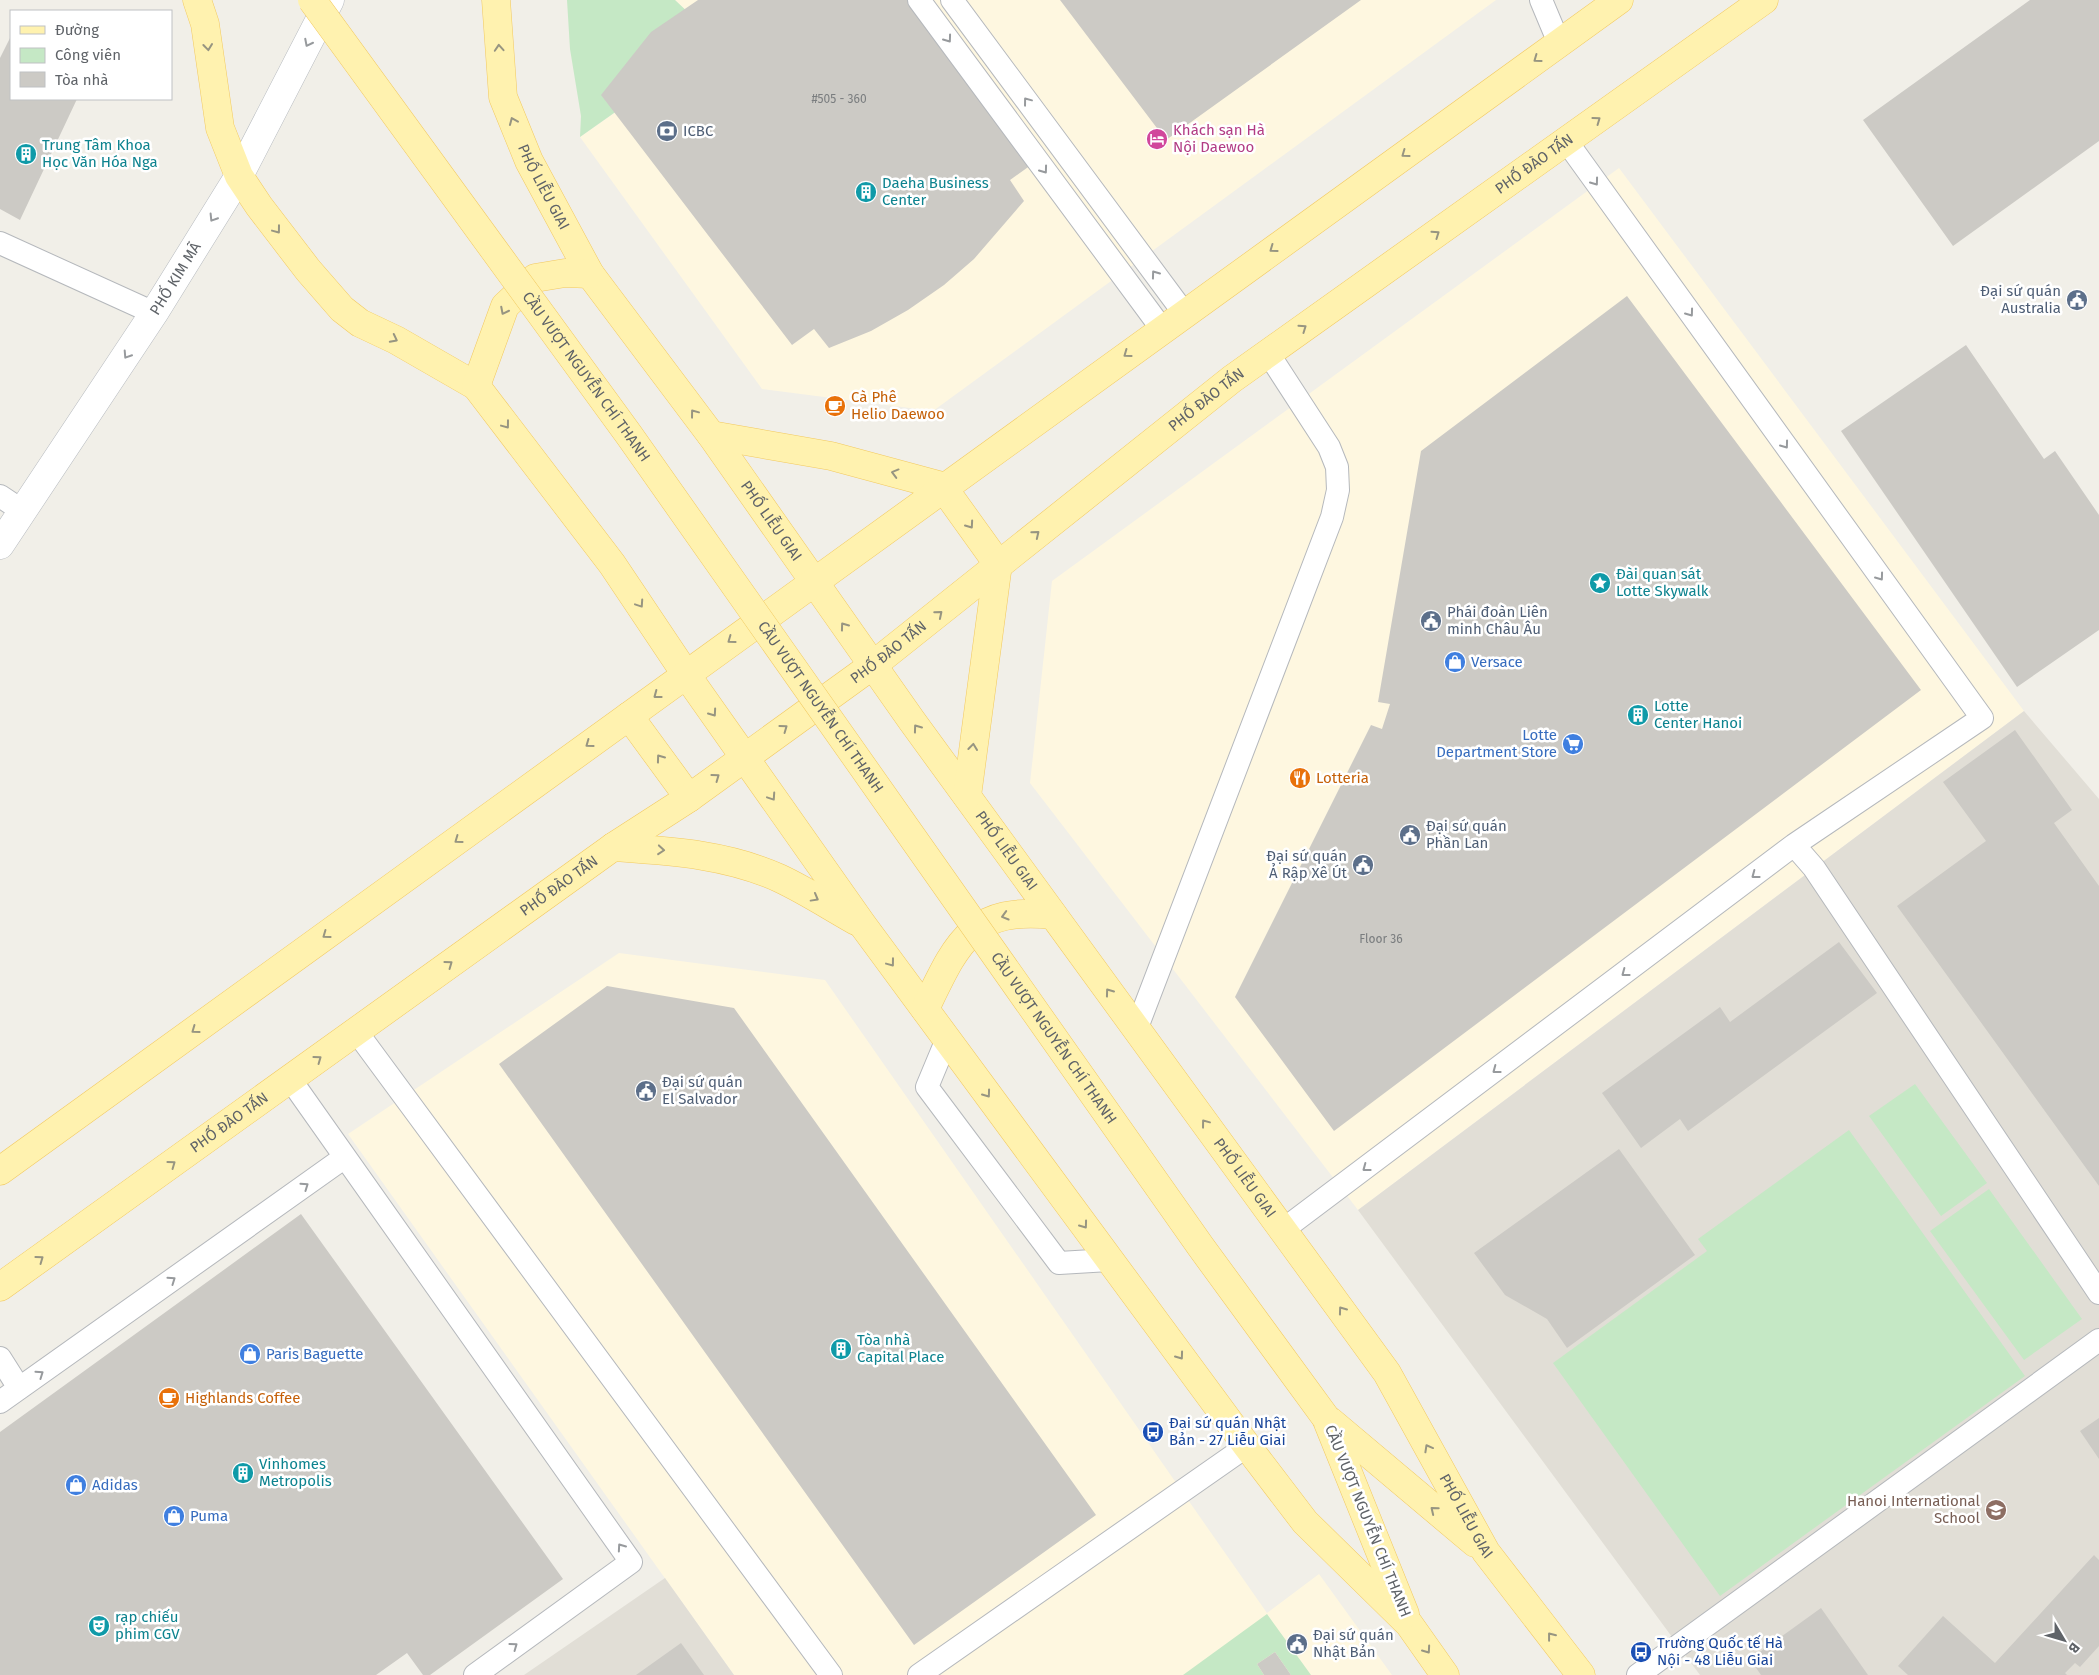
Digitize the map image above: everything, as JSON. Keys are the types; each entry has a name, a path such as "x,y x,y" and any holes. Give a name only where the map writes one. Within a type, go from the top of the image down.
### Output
{"main road":[{"path":"197,0 205,24 220,128 239,176 308,270 342,309 360,323 396,340 476,386 612,564 685,673 862,924 1247,1446 1305,1522 1409,1624 1445,1675"},
{"name":"CẦU VƯỢT NGUYỄN CHÍ THANH","path":"312,0 628,435 1201,1248 1326,1418 1400,1483 1486,1552"},
{"name":"PHỐ KIM MÃ","path":"0,546 154,313 239,176 330,0"},
{"name":"PHỐ LIỄU GIAI","path":"496,0 503,97 530,161 590,274 711,435 967,796 1387,1373 1486,1552 1581,1675"},
{"path":"0,1171 629,716 942,486 1619,0"},
{"name":"PHỐ ĐÀO TẤN","path":"0,1288 613,846 688,798 873,665 1209,395 1764,0"},
{"path":"476,386 505,306 535,278 564,273 590,274"},
{"path":"711,435 831,456 942,486 998,564 967,796"},
{"path":"629,716 688,798"},
{"path":"613,846 678,852 733,862 779,878 862,924"},
{"path":"925,1009 955,952 969,933 980,925 1016,913 1053,915"},
{"name":"CẦU VƯỢT NGUYỄN CHÍ THANH","path":"1326,1418 1409,1624"}],"lane":[{"path":"919,0 1162,329"},
{"path":"952,0 1184,313"},
{"path":"1541,0 1559,43"},
{"path":"1284,1229 1794,845 1982,718 1567,142"},
{"path":"0,243 154,313"},
{"path":"1136,1030 1332,517 1338,490 1337,467 1329,447 1268,353"},
{"path":"0,496 24,512"},
{"path":"1794,845 1814,868 2099,1293"},
{"path":"356,1031 831,1675"},
{"path":"947,1039 927,1087 1059,1263 1109,1260"},
{"path":"290,1079 631,1562 475,1675"},
{"path":"0,1402 345,1157"},
{"path":"1638,1675 2099,1340"},
{"path":"0,1358 19,1388"},
{"path":"919,1675 1247,1446"}],"shaded area":[{"path":"675,0 1496,0 933,411 762,389 580,137 723,37 693,17"},
{"path":"1619,168 2024,711 1358,1210 1030,783 1052,581"},
{"path":"2024,711 2099,799 2099,1675 1700,1675 1358,1210"},
{"path":"619,953 825,980 1267,1613 1319,1574 1392,1675 734,1675 348,1134"},
{"path":"665,1578 734,1675 524,1675"}],"green space":[{"path":"567,0 675,0 693,17 723,36 580,137 581,116 570,49"},
{"path":"1915,1084 1987,1183 1941,1216 1869,1116"},
{"path":"1849,1130 2025,1376 1720,1596 1553,1363 1707,1251 1698,1239"},
{"path":"1989,1189 2082,1319 2024,1360 1930,1231"},
{"path":"1267,1614 1311,1675 1291,1675 1275,1652 1257,1664 1264,1675 1183,1675"}],"building":[{"name":"Daeha Business Center","path":"698,0 909,0 1031,165 1010,180 1024,201 974,259 944,285 908,310 871,331 829,348 814,329 792,345 601,95 651,32"},
{"path":"1060,0 1361,0 1166,140"},
{"path":"2030,0 2099,0 2099,141 1953,246 1863,120"},
{"name":"Trung Tâm Khoa Học Văn Hóa Nga","path":"10,38 10,100 77,100 20,220 0,209 0,58"},
{"name":"Lotte Center Hanoi","path":"1627,296 1921,690 1334,1131 1235,997 1371,725 1382,729 1390,704 1378,702 1421,451"},
{"path":"1966,345 2044,459 2055,451 2099,515 2099,630 2017,687 1841,431"},
{"path":"2015,730 2072,810 2054,823 2099,886 2099,1186 1897,906 1986,841 1943,782"},
{"path":"1839,942 1877,993 1688,1131 1680,1119 1641,1148 1602,1093 1720,1007 1730,1022"},
{"name":"Tòa nhà Capital Place","path":"607,986 734,1008 1096,1515 914,1645 499,1064"},
{"path":"1619,1149 1695,1255 1567,1348 1547,1319 1505,1295 1474,1253"},
{"name":"Vinhomes Metropolis","path":"301,1214 563,1579 430,1675 423,1675 407,1653 376,1675 0,1675 0,1432"},
{"path":"2099,1418 2099,1459 2080,1431"},
{"path":"2094,1555 2099,1560 2099,1646 2080,1667 2075,1663 2065,1673 2067,1675 1908,1675 1898,1666 1943,1616 1995,1663"},
{"path":"1821,1608 1868,1675 1761,1675 1750,1659"},
{"path":"681,1643 704,1675 636,1675"},
{"path":"1275,1652 1291,1675 1264,1675 1257,1664"}],"place":[{"name":"ICBC","path":"667,131"},
{"name":"Khách sạn Hà Nội Daewoo","path":"1157,139"},
{"name":"Trung Tâm Khoa Học Văn Hóa Nga","path":"26,154"},
{"name":"Daeha Business Center","path":"866,192"},
{"name":"Đại sứ quán Australia","path":"2077,300"},
{"name":"Cà Phê Helio Daewoo","path":"835,406"},
{"name":"Đài quan sát Lotte Skywalk","path":"1600,583"},
{"name":"Phái đoàn Liên minh Châu Âu","path":"1431,621"},
{"name":"Versace","path":"1455,662"},
{"name":"Lotte Center Hanoi","path":"1638,715"},
{"name":"Lotte Department Store","path":"1573,744"},
{"name":"Lotteria","path":"1300,778"},
{"name":"Đại sứ quán Phần Lan","path":"1410,835"},
{"name":"Đại sứ quán Ả Rập Xê Út","path":"1363,865"},
{"name":"Đại sứ quán El Salvador","path":"646,1091"},
{"name":"Tòa nhà Capital Place","path":"841,1349"},
{"name":"Paris Baguette","path":"250,1354"},
{"name":"Highlands Coffee","path":"169,1398"},
{"name":"Đại sứ quán Nhật Bản - 27 Liễu Giai","path":"1153,1432"},
{"name":"Vinhomes Metropolis","path":"243,1473"},
{"name":"Adidas","path":"76,1485"},
{"name":"Hanoi International School","path":"1996,1510"},
{"name":"Puma","path":"174,1516"},
{"name":"rạp chiếu phim CGV","path":"99,1626"},
{"name":"Đại sứ quán Nhật Bản","path":"1297,1644"},
{"name":"Trường Quốc tế Hà Nội - 48 Liễu Giai","path":"1641,1652"}]}
